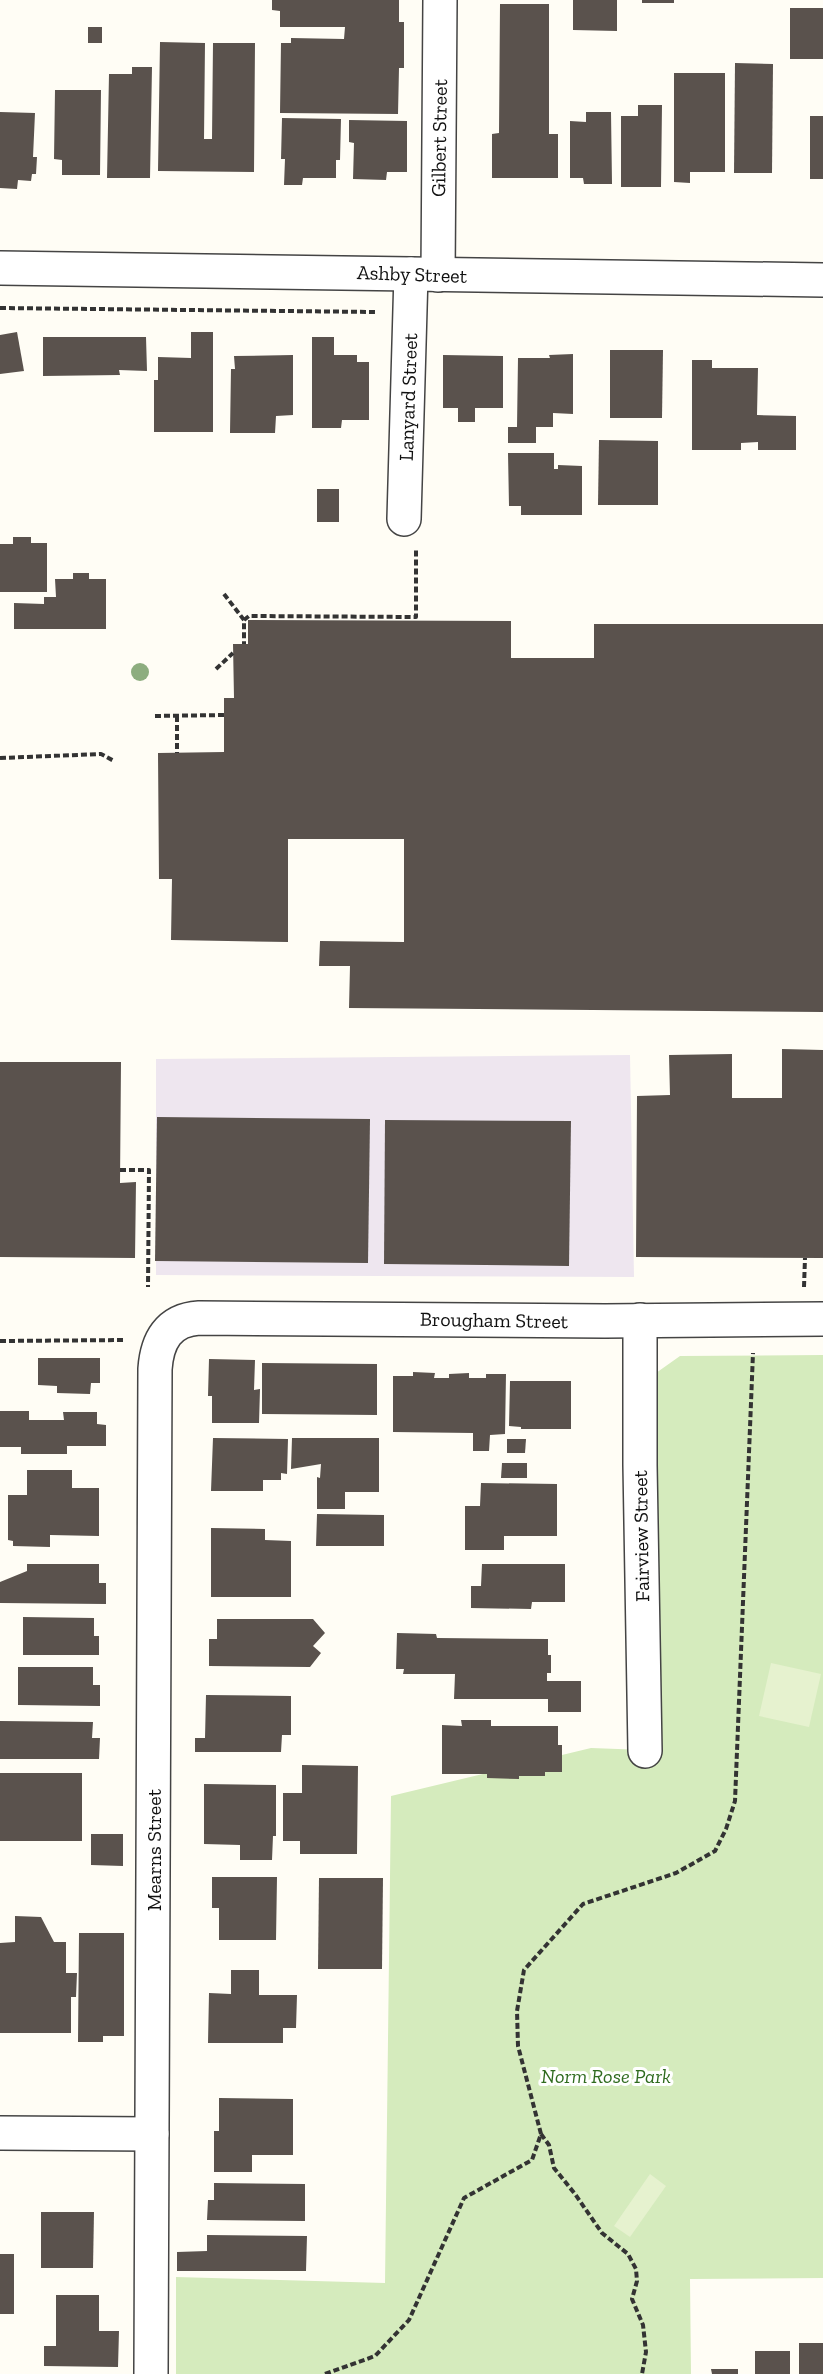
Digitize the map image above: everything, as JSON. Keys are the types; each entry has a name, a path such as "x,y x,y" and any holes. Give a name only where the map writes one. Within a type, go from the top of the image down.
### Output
{"street":[{"name":"Gilbert Street","path":"425,274 440,0"},
{"name":"Ashby Street","path":"0,268 332,271 823,280"},
{"name":"Lanyard Street","path":"404,519 425,274"},
{"name":"Brougham Street","path":"168,1330 183,1321 199,1318 640,1320 823,1318"},
{"name":"Fairview Street","path":"640,1320 645,1750"},
{"name":"Mearns Street","path":"151,2374 155,1369 158,1349 168,1330"},
{"path":"0,2133 152,2134"}],"path":[{"path":"0,308 383,312"},
{"path":"244,620 249,616 416,617 417,560"},
{"path":"224,594 244,620 244,644"},
{"path":"216,669 233,652"},
{"path":"155,716 224,715"},
{"path":"177,716 177,753"},
{"path":"0,758 101,754 114,760"},
{"path":"120,1170 148,1170 148,1287"},
{"path":"804,1288 805,1258"},
{"path":"0,1341 136,1339"},
{"path":"642,2374 646,2352 643,2325 632,2299 637,2281 636,2269 627,2254 602,2233 554,2168 549,2145 541,2134 518,2046 517,2011 524,1970 583,1904 676,1873 715,1851 726,1829 735,1801 753,1353"},
{"path":"325,2374 375,2356 409,2320 464,2198 532,2160 541,2134"}],"shaded area":[{"path":"630,1055 634,1277 156,1275 156,1059"}],"green space":[{"name":"Norm Rose Park","path":"823,1355 823,2278 690,2279 691,2374 176,2374 176,2277 385,2283 391,1796 591,1748 645,1750 656,1373 680,1356"},
{"path":"771,1663 821,1674 809,1727 759,1716"},
{"path":"650,2174 666,2186 630,2237 614,2226"}],"building":[{"path":"272,0 399,0 399,22 404,22 404,68 399,68 398,114 280,113 281,43 291,43 291,38 344,39 345,27 280,27 280,11 272,10"},
{"path":"573,0 617,0 617,31 573,30"},
{"path":"642,0 674,0 674,3 642,3"},
{"path":"500,4 549,4 549,134 558,134 558,178 492,178 492,134 499,133"},
{"path":"790,8 823,8 823,59 790,59"},
{"path":"88,27 102,27 102,43 88,43"},
{"path":"160,42 205,43 204,139 212,139 213,43 255,43 254,172 158,171"},
{"path":"735,63 773,64 772,173 734,173"},
{"path":"132,67 152,67 150,178 107,178 109,74 132,74"},
{"path":"674,73 725,73 725,172 690,172 690,183 674,182"},
{"path":"55,90 101,90 100,175 62,175 62,160 54,159"},
{"path":"638,105 662,105 661,187 621,187 621,116 638,116"},
{"path":"0,112 35,113 33,157 37,157 36,174 32,174 31,181 18,180 17,189 0,188"},
{"path":"586,112 611,112 612,184 584,184 583,178 570,178 570,121 586,122"},
{"path":"810,116 823,116 823,179 810,179"},
{"path":"282,118 341,119 340,160 336,160 336,178 303,178 302,185 284,185 285,159 281,159"},
{"path":"349,120 407,121 407,172 387,172 386,180 353,179 354,143 349,142"},
{"path":"17,332 24,371 0,374 0,335"},
{"path":"191,332 213,332 213,432 154,432 154,380 158,380 158,357 191,358"},
{"path":"43,337 146,337 147,371 119,370 120,375 43,376"},
{"path":"312,337 334,337 334,355 357,355 357,362 369,362 369,420 342,420 341,428 312,428"},
{"path":"610,350 663,350 662,418 610,418"},
{"path":"573,354 573,414 553,413 553,427 536,427 536,443 508,443 508,427 517,427 518,358 550,358 549,355"},
{"path":"293,355 293,415 276,416 275,433 230,433 231,369 235,369 234,356"},
{"path":"443,355 503,356 503,408 475,408 475,422 458,422 458,408 443,408"},
{"path":"692,360 712,360 712,368 758,368 757,415 796,416 796,450 758,450 758,442 741,443 741,450 692,450"},
{"path":"599,440 658,441 658,505 598,505"},
{"path":"508,453 554,453 554,469 558,469 558,465 582,466 582,515 521,515 521,506 509,506"},
{"path":"317,489 339,489 339,522 317,522"},
{"path":"13,537 31,537 31,543 47,543 47,592 0,592 0,544 13,544"},
{"path":"73,573 89,573 89,579 106,579 106,629 14,629 14,603 44,604 44,597 56,597 55,579 73,579"},
{"path":"248,620 511,621 511,658 594,658 594,624 823,624 823,1012 349,1008 350,966 319,966 320,941 404,942 404,839 288,839 288,942 171,940 172,879 159,879 158,753 224,752 224,698 234,698 233,644 248,644"},
{"path":"782,1049 823,1050 823,1258 636,1257 637,1096 670,1095 669,1055 732,1054 732,1098 782,1098"},
{"path":"0,1062 121,1062 120,1183 136,1182 135,1258 0,1257"},
{"path":"157,1117 370,1119 368,1263 155,1261"},
{"path":"385,1120 571,1121 569,1266 384,1264"},
{"path":"38,1358 100,1358 100,1383 91,1383 90,1394 57,1393 57,1386 38,1385"},
{"path":"209,1359 255,1360 254,1390 260,1389 259,1423 212,1423 212,1396 208,1396"},
{"path":"262,1363 377,1364 377,1415 262,1414"},
{"path":"413,1372 435,1373 434,1378 449,1378 449,1374 469,1373 469,1378 486,1378 486,1374 506,1374 505,1434 490,1435 489,1451 473,1451 473,1433 393,1432 393,1376 413,1376"},
{"path":"510,1381 571,1381 571,1429 521,1429 521,1427 509,1426"},
{"path":"0,1411 29,1411 29,1420 64,1420 63,1412 97,1412 97,1424 106,1425 106,1446 67,1446 67,1454 21,1454 21,1447 0,1447"},
{"path":"213,1438 288,1439 287,1474 281,1473 281,1480 263,1480 263,1491 211,1491"},
{"path":"292,1438 379,1438 379,1492 345,1492 345,1509 317,1509 317,1477 320,1478 321,1464 291,1469"},
{"path":"507,1439 526,1439 525,1453 507,1453"},
{"path":"502,1463 527,1463 527,1478 501,1478"},
{"path":"27,1470 72,1470 72,1488 99,1488 99,1536 50,1535 50,1547 13,1546 13,1541 8,1540 8,1495 27,1495"},
{"path":"481,1483 557,1484 557,1536 504,1536 504,1550 465,1550 465,1506 480,1506"},
{"path":"317,1514 384,1515 384,1546 316,1546"},
{"path":"211,1528 265,1529 265,1540 291,1541 291,1597 211,1597"},
{"path":"27,1564 99,1564 99,1583 106,1583 106,1604 0,1603 0,1582 27,1571"},
{"path":"482,1564 565,1564 565,1602 532,1602 531,1609 471,1608 471,1586 481,1586"},
{"path":"23,1617 94,1618 94,1636 99,1636 99,1655 23,1655"},
{"path":"217,1619 313,1619 325,1633 313,1646 321,1653 310,1667 209,1666 209,1639 217,1639"},
{"path":"397,1633 436,1634 437,1638 548,1639 551,1673 547,1673 547,1681 581,1681 581,1712 548,1712 548,1699 454,1699 455,1674 403,1674 404,1669 396,1669"},
{"path":"18,1667 93,1667 93,1685 100,1685 100,1706 18,1705"},
{"path":"206,1695 291,1696 291,1735 282,1735 281,1752 195,1752 195,1738 205,1738"},
{"path":"461,1720 491,1720 491,1726 558,1726 558,1745 562,1745 562,1772 545,1772 545,1776 519,1776 519,1779 487,1778 487,1774 442,1774 442,1725 462,1726"},
{"path":"0,1721 93,1722 92,1738 100,1738 99,1759 0,1759"},
{"path":"302,1765 358,1766 357,1854 300,1854 300,1841 283,1841 283,1793 302,1793"},
{"path":"0,1773 82,1773 82,1841 0,1841"},
{"path":"204,1784 276,1785 276,1836 273,1836 272,1860 240,1860 240,1845 204,1844"},
{"path":"91,1834 123,1834 123,1866 91,1865"},
{"path":"212,1877 277,1877 276,1940 219,1940 219,1908 212,1908"},
{"path":"319,1878 383,1878 382,1969 318,1969"},
{"path":"15,1916 41,1917 54,1942 66,1942 66,1973 77,1973 76,1997 71,1997 71,2033 0,2033 0,1943 15,1942"},
{"path":"79,1933 124,1933 124,2036 103,2036 103,2042 78,2042"},
{"path":"231,1970 259,1970 259,1995 297,1995 296,2028 283,2028 283,2043 208,2043 209,1993 231,1994"},
{"path":"219,2098 293,2099 293,2155 252,2155 252,2172 214,2172 214,2131 219,2131"},
{"path":"214,2183 305,2184 305,2221 207,2220 208,2200 214,2200"},
{"path":"41,2212 94,2212 93,2268 41,2268"},
{"path":"207,2235 307,2236 306,2271 177,2271 177,2252 207,2251"},
{"path":"0,2254 14,2254 14,2314 0,2314"},
{"path":"56,2295 99,2295 99,2331 119,2331 118,2367 44,2366 44,2346 56,2346"},
{"path":"799,2343 823,2343 823,2374 799,2374"},
{"path":"755,2351 790,2351 790,2374 755,2374"},
{"path":"711,2369 738,2369 738,2374 712,2374"}]}
